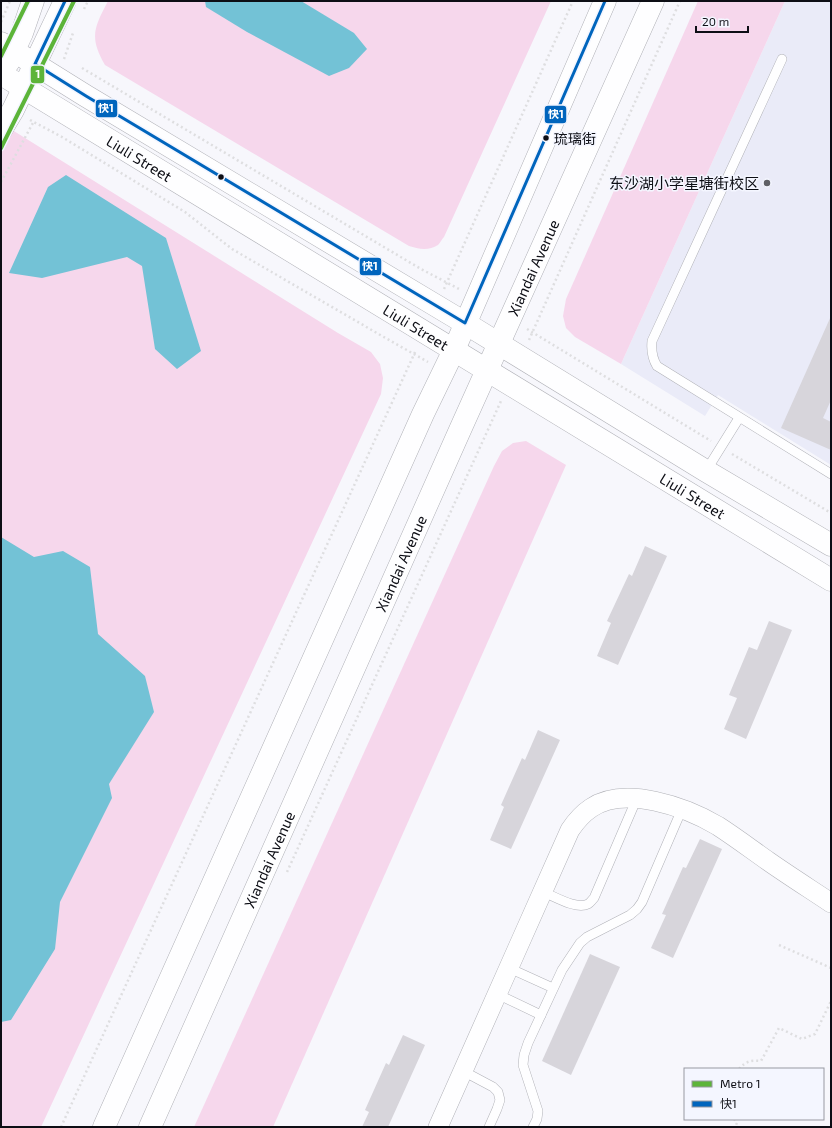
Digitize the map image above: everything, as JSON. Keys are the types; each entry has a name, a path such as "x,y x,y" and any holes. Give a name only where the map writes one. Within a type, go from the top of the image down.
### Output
{"main road":[{"path":"2,76 7,47 22,33 33,1"},
{"path":"1,130 13,110 65,1"},
{"path":"104,1127 417,428 454,350 605,1"},
{"name":"Xiandai Avenue","path":"150,1127 653,1"},
{"name":"Liuli Street","path":"7,47 39,55 86,96 465,323 706,471 831,545"},
{"name":"Liuli Street","path":"2,76 454,350 483,380 831,580"}],"street":[{"path":"438,1127 570,830 580,817 592,807 603,802 620,798 637,798 659,802 682,809 717,826 831,903"}],"lane":[{"path":"782,59 652,342 651,350 653,359 657,366 831,474"},
{"path":"706,471 739,418"},
{"path":"543,892 573,904 582,906 589,904 594,898 637,798"},
{"path":"533,1127 538,1111 523,1065 524,1055 553,988 562,970 580,943 587,937 630,915 637,909 642,902 682,809"},
{"path":"509,968 553,988"},
{"path":"497,994 541,1015"},
{"path":"463,1071 494,1087 498,1092 500,1100 498,1109 489,1127"}],"path":[{"path":"1,21 10,1"},
{"path":"436,306 573,1"},
{"path":"521,358 680,1"},
{"path":"39,55 71,62"},
{"path":"77,66 421,269 475,299"},
{"path":"13,110 62,137 185,212 232,249 444,370"},
{"path":"511,319 831,513"},
{"path":"61,1127 424,332"},
{"path":"286,873 505,393 483,380"},
{"path":"779,945 831,968"},
{"path":"740,1068 744,1063 754,1060 762,1061 779,1028 802,1039 815,1034 831,1001"}],"shaded area":[{"path":"108,1 551,1 444,237 435,247 424,249 409,246 105,65 97,47 95,33 99,18"},
{"path":"698,1 785,1 621,364 575,337 566,328 563,316 566,299"},
{"name":"东沙湖小学星塘街校区","path":"785,1 831,1 831,465 718,395 705,416 621,364"},
{"path":"1,123 338,333 371,352 380,364 383,378 381,394 41,1127 1,1127"},
{"path":"526,441 566,465 273,1127 194,1127 494,466 502,451 513,443"}],"water":[{"path":"205,1 301,1 354,33 367,49 349,68 329,76 247,32 206,7"},
{"path":"66,175 166,238 201,351 177,369 155,349 142,266 127,257 42,278 9,273 48,187"},
{"path":"1,537 34,557 63,551 90,567 98,634 145,676 154,712 109,784 112,798 60,902 55,949 11,1020 1,1022"}],"building":[{"path":"831,316 831,400 823,418 831,422 831,450 781,428"},
{"path":"645,546 667,556 618,665 597,656 611,623 607,621 629,574 632,576"},
{"path":"769,621 792,630 746,739 724,729 737,698 729,695 749,647 757,650"},
{"path":"538,730 560,740 511,849 490,840 504,807 501,805 522,758 525,760"},
{"path":"700,839 722,849 673,958 651,948 666,915 662,914 683,867 686,868"},
{"path":"590,954 620,967 571,1075 542,1061"},
{"path":"403,1035 425,1045 388,1127 362,1127 369,1112 365,1110 386,1063 389,1065"}],"metro line":[{"name":"1","path":"1,56 28,1"},
{"name":"1","path":"1,148 74,1"}],"transit line":[{"name":"快1","path":"65,1 35,64 465,323 605,1"}],"place":[{"name":"琉璃街","path":"546,138"},
{"name":"东沙湖小学星塘街校区","path":"767,183"}]}
